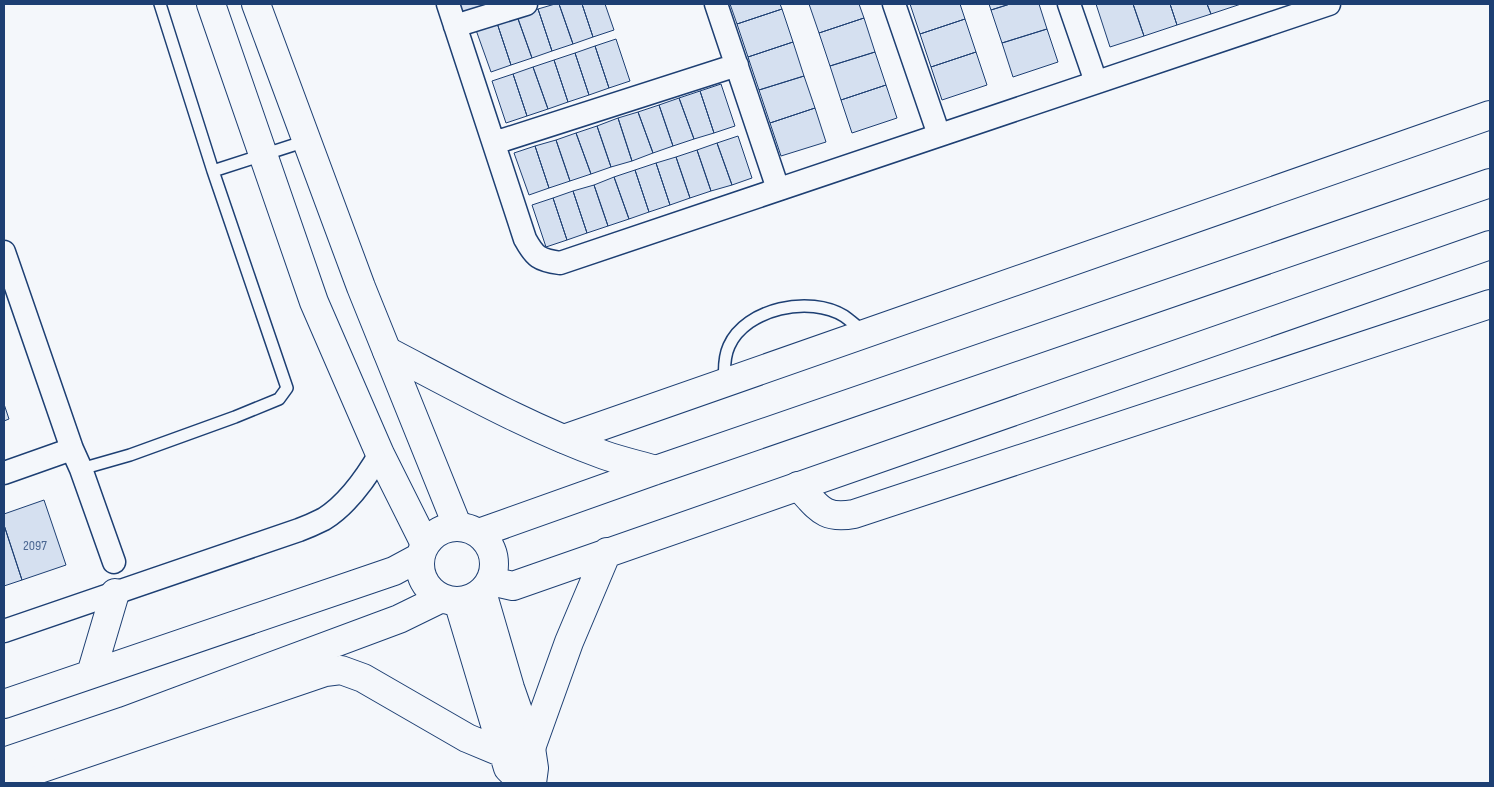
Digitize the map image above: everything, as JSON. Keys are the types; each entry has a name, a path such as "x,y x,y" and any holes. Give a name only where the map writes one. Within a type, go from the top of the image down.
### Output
{"street":[{"path":"211,4 314,302 423,550 420,567 422,577 431,590 468,593 495,569 494,555 488,542 471,530 457,525 387,351 306,141 256,4"},
{"path":"448,4 525,239 534,254 545,261 560,263 1329,4"},
{"path":"455,26 526,4"},
{"path":"716,4 778,189"},
{"path":"894,4 939,135"},
{"path":"1069,4 1096,82"},
{"path":"494,143 737,65"},
{"path":"564,440 1490,115"},
{"path":"4,704 394,571 423,550 439,531 454,526 471,530 656,470 1490,183"},
{"path":"4,781 399,619 468,593 513,586 1490,245"},
{"path":"4,252 114,562"},
{"path":"798,486 826,514 840,517 854,514 1490,304"},
{"path":"387,351 564,440 606,456 656,470"},
{"path":"4,631 299,530 324,519 341,506 370,472 380,454"},
{"path":"4,473 76,459"},
{"path":"531,748 569,642 607,552"},
{"path":"91,674 115,593"},
{"path":"468,593 510,688 531,748 534,768 532,783"},
{"path":"468,593 508,768 523,783"},
{"path":"4,762 129,729 324,672 341,670 363,678 382,688 467,738 504,753"}],"lane":[{"path":"76,459 130,455 279,399 287,388 213,171 160,4"},
{"path":"213,171 306,141"},
{"path":"725,383 724,369 730,345 743,328 772,310 797,306 824,309 843,315 865,333"}],"building":[{"path":"458,4 494,4 461,14"},
{"path":"559,4 573,44 552,51 538,9"},
{"path":"559,4 582,4 593,37 573,44"},
{"path":"582,4 605,4 614,30 593,37"},
{"path":"730,4 780,4 782,9 737,24"},
{"path":"809,4 859,4 864,18 819,33"},
{"path":"910,4 960,4 965,19 920,34"},
{"path":"989,4 1010,4 991,10"},
{"path":"1010,4 1039,4 1047,29 1002,43 991,10"},
{"path":"1096,4 1133,4 1144,36 1110,47"},
{"path":"1133,4 1170,4 1177,25 1144,36"},
{"path":"1170,4 1207,4 1211,14 1177,25"},
{"path":"1207,4 1241,4 1211,14"},
{"path":"538,9 552,51 532,58 517,16"},
{"path":"782,9 793,42 748,57 737,24"},
{"path":"517,16 532,58 511,65 497,23"},
{"path":"864,18 875,52 830,66 819,33"},
{"path":"965,19 976,52 931,67 920,34"},
{"path":"497,23 511,65 491,72 476,30"},
{"path":"1047,29 1058,62 1013,77 1002,43"},
{"path":"616,39 630,81 609,88 595,46"},
{"path":"793,42 804,76 759,90 748,57"},
{"path":"595,46 609,88 589,95 575,53"},
{"path":"875,52 886,85 841,100 830,66"},
{"path":"976,52 987,85 942,100 931,67"},
{"path":"575,53 589,95 568,102 554,60"},
{"path":"554,60 568,102 548,109 533,67"},
{"path":"533,67 548,109 527,116 513,74"},
{"path":"513,74 527,116 506,123 492,81"},
{"path":"804,76 815,108 770,123 759,90"},
{"path":"721,84 735,126 714,133 700,91"},
{"path":"886,85 897,118 852,133 841,100"},
{"path":"700,91 714,133 694,139 679,98"},
{"path":"679,98 694,139 673,146 659,105"},
{"path":"659,105 673,146 653,153 638,112"},
{"path":"815,108 826,142 781,156 770,123"},
{"path":"638,112 653,153 632,161 618,118"},
{"path":"618,118 632,161 611,167 597,126"},
{"path":"597,126 611,167 591,174 576,133"},
{"path":"576,133 591,174 570,181 556,140"},
{"path":"738,136 752,178 732,185 717,143"},
{"path":"556,140 570,181 549,188 535,146"},
{"path":"717,143 732,185 711,191 697,150"},
{"path":"535,146 549,188 529,195 514,153"},
{"path":"697,150 711,191 690,198 676,157"},
{"path":"676,157 690,198 670,205 656,163"},
{"path":"656,163 670,205 649,212 635,170"},
{"path":"635,170 649,212 629,219 614,177"},
{"path":"614,177 629,219 608,226 594,185"},
{"path":"594,185 608,226 587,233 573,191"},
{"path":"573,191 587,233 567,240 553,198"},
{"path":"553,198 567,240 546,247 532,205"},
{"path":"4,404 9,419 4,421"},
{"path":"44,500 66,565 22,580 4,525 4,514"},
{"path":"4,525 22,580 4,586"}]}
